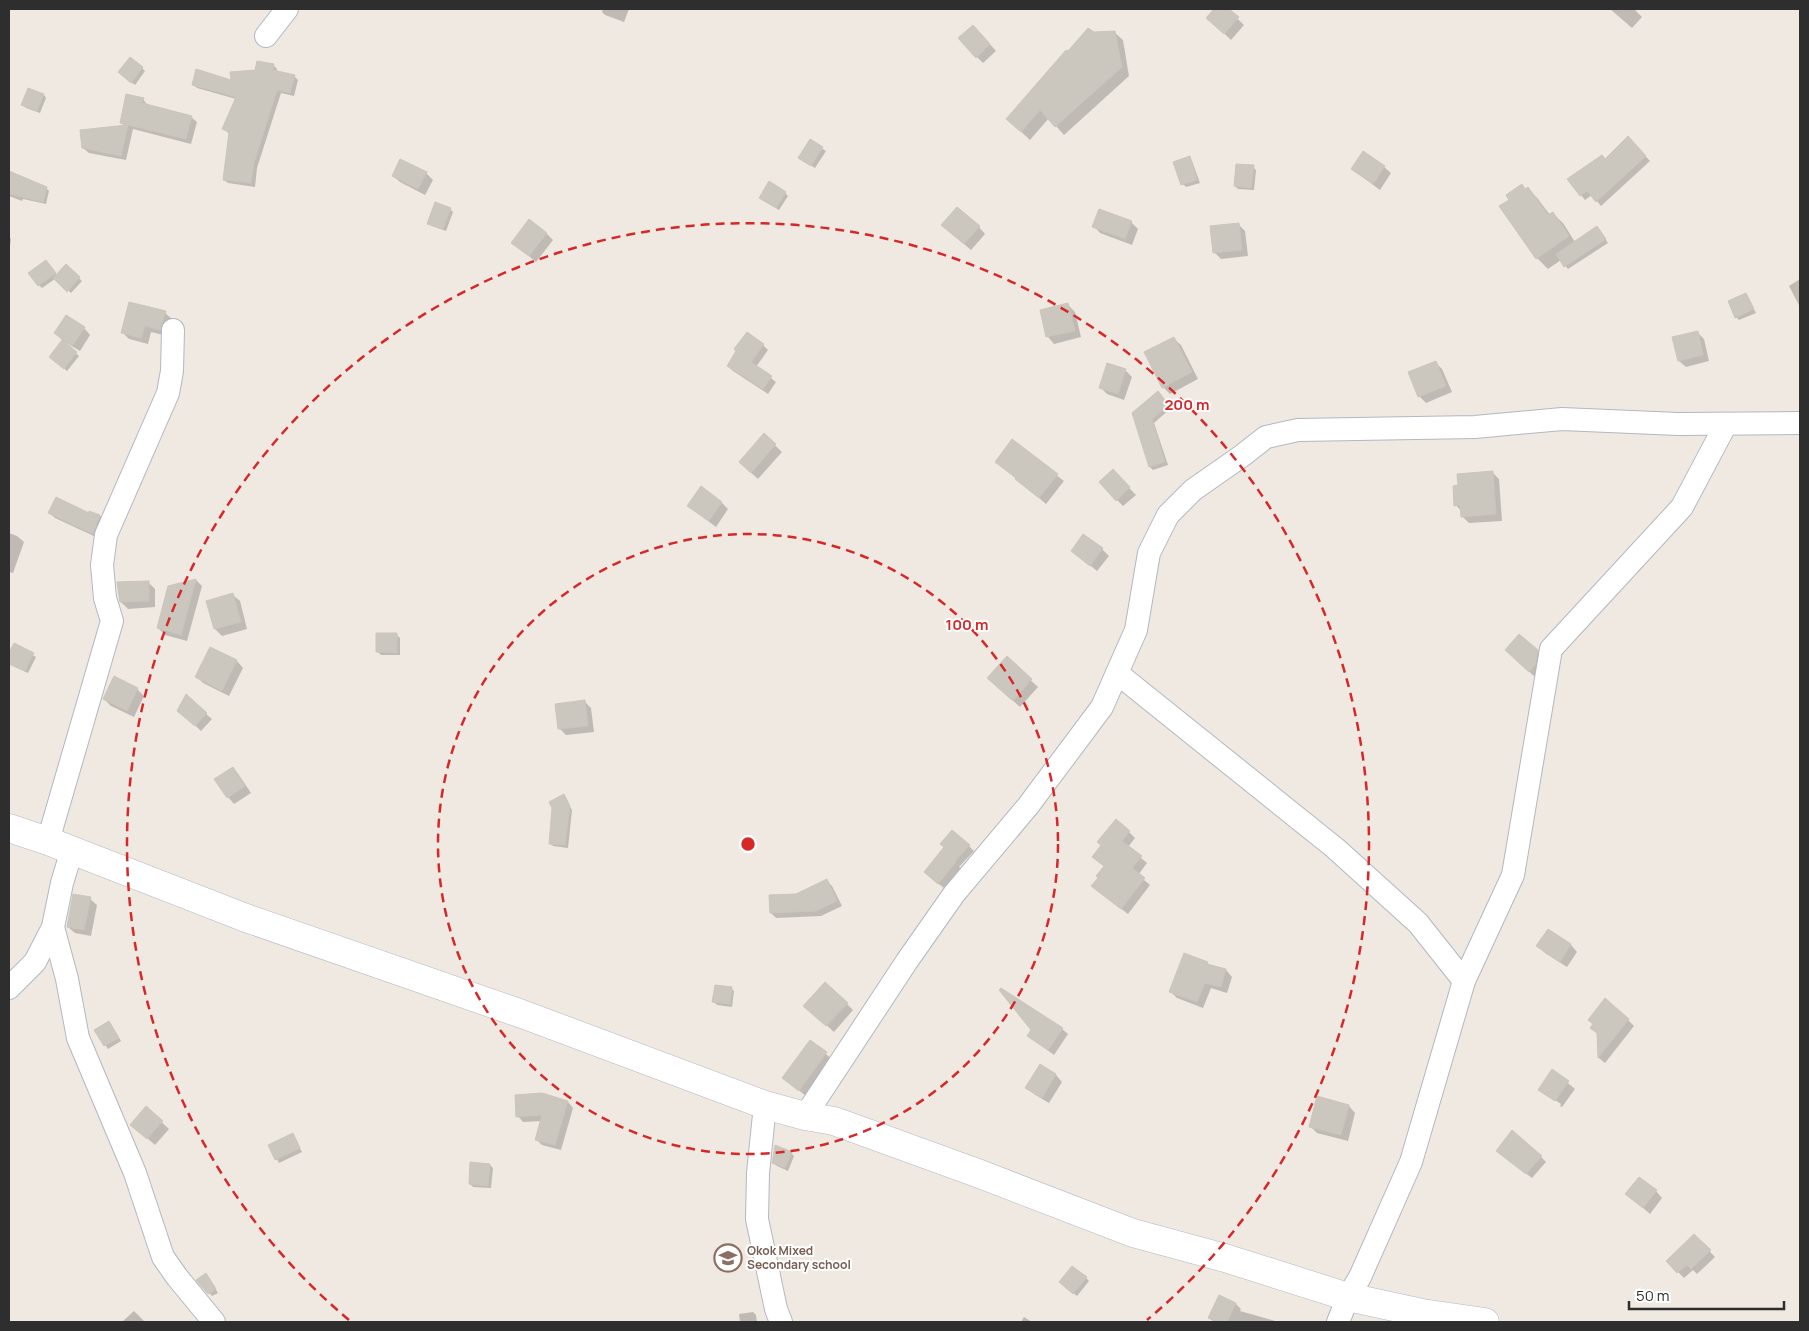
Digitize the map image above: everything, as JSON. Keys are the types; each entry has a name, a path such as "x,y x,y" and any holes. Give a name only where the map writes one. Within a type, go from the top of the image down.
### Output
{"street":[{"path":"266,36 287,9"},
{"path":"9,988 35,962 53,928 62,883 60,846 112,621 105,598 102,565 106,535 168,393 172,372 173,330"},
{"path":"805,1116 906,961 954,894 1028,806 1102,708 1136,630 1149,553 1168,515 1193,490 1266,437 1298,430 1475,427 1562,419 1678,424 1800,423"},
{"path":"1338,1322 1411,1162 1464,981 1513,875 1551,648 1682,507 1726,424"},
{"path":"1117,672 1335,848 1418,924 1464,981"},
{"path":"9,828 246,918 522,1014 765,1106 834,1122 1133,1233 1225,1258 1348,1297 1485,1322"},
{"path":"53,928 67,979 78,1038 136,1173 163,1257 214,1322"},
{"path":"765,1106 758,1173 757,1219 776,1309 781,1322"}],"building":[{"path":"1214,9 1229,9 1239,17 1224,34 1206,18"},
{"path":"973,25 990,44 976,58 958,38"},
{"path":"1088,28 1094,32 1115,31 1122,67 1055,127 1040,110 1021,132 1006,119 1066,50 1068,51"},
{"path":"130,57 143,67 131,83 118,72"},
{"path":"257,61 274,64 273,70 295,75 290,93 277,90 254,163 251,183 223,180 229,132 222,129 236,97 192,85 196,69 231,80 230,72 255,70"},
{"path":"28,88 44,94 37,111 21,105"},
{"path":"126,94 144,98 142,103 192,116 186,139 128,125 121,156 82,148 80,130 127,125 120,123"},
{"path":"1628,136 1646,156 1596,202 1587,191 1580,196 1567,179 1602,155 1605,159"},
{"path":"810,139 823,147 811,166 798,158"},
{"path":"1363,151 1385,166 1373,184 1351,169"},
{"path":"1190,156 1197,180 1181,185 1173,162"},
{"path":"400,159 427,172 418,189 392,176"},
{"path":"1236,164 1254,165 1251,188 1234,186"},
{"path":"9,171 47,187 43,202 9,194"},
{"path":"769,181 786,192 776,208 759,198"},
{"path":"1522,184 1525,189 1528,187 1548,215 1553,212 1569,236 1536,259 1499,206 1509,200 1506,195"},
{"path":"435,202 451,208 443,229 427,224"},
{"path":"957,207 980,226 964,244 941,225"},
{"path":"1099,209 1132,221 1125,239 1092,227"},
{"path":"529,219 547,233 529,256 511,243"},
{"path":"1239,223 1242,250 1213,253 1210,226"},
{"path":"1597,226 1606,239 1564,267 1556,254"},
{"path":"46,260 56,273 38,286 28,273"},
{"path":"66,264 80,277 67,292 53,278"},
{"path":"1746,293 1754,309 1735,318 1728,301"},
{"path":"129,302 166,311 160,330 145,326 141,338 121,333"},
{"path":"1068,303 1075,331 1046,337 1040,310"},
{"path":"66,315 85,327 72,346 54,333"},
{"path":"1698,331 1703,355 1678,361 1672,337"},
{"path":"747,332 764,344 751,362 772,376 763,389 727,366 736,351 734,349"},
{"path":"1174,337 1192,372 1162,388 1144,352"},
{"path":"62,340 77,352 64,369 49,357"},
{"path":"1436,361 1446,386 1418,397 1408,372"},
{"path":"1107,363 1126,369 1118,394 1099,388"},
{"path":"1158,391 1169,405 1152,419 1165,462 1149,467 1132,413"},
{"path":"764,433 776,444 751,473 739,462"},
{"path":"1012,439 1058,474 1039,498 995,462"},
{"path":"1113,469 1130,487 1116,501 1099,482"},
{"path":"1493,471 1496,514 1461,517 1460,505 1454,506 1453,486 1458,485 1457,474"},
{"path":"701,486 722,502 709,521 687,506"},
{"path":"56,497 89,513 89,511 100,515 93,534 48,513"},
{"path":"1083,534 1103,548 1090,566 1071,551"},
{"path":"196,579 181,635 157,628 168,586"},
{"path":"149,581 149,601 120,602 117,582"},
{"path":"233,593 241,622 214,629 206,601"},
{"path":"376,633 397,633 397,653 376,652"},
{"path":"1519,634 1538,650 1535,665 1529,672 1505,650"},
{"path":"14,643 34,653 25,671 9,664 9,653"},
{"path":"210,647 237,660 222,691 195,677"},
{"path":"1007,656 1032,679 1013,701 987,678"},
{"path":"114,676 138,688 127,711 103,699"},
{"path":"186,694 207,713 195,726 177,711"},
{"path":"585,700 588,726 558,729 555,704"},
{"path":"233,767 245,786 227,798 214,779"},
{"path":"564,794 570,806 565,845 549,844 552,808 549,802"},
{"path":"1116,819 1130,831 1122,841 1142,856 1132,868 1145,878 1121,909 1091,886 1098,878 1096,876 1104,866 1092,857 1101,845 1097,842"},
{"path":"952,830 970,845 938,884 924,872 944,847 940,844"},
{"path":"827,879 837,901 816,911 770,913 769,895 796,894"},
{"path":"73,894 91,897 84,930 67,927"},
{"path":"1548,929 1571,944 1560,962 1536,946"},
{"path":"1184,953 1208,962 1207,964 1226,969 1221,987 1205,983 1197,1002 1169,992"},
{"path":"825,982 848,1003 826,1026 803,1006"},
{"path":"715,985 732,987 730,1004 712,1002"},
{"path":"1001,988 1063,1028 1048,1050 1027,1036 1031,1030 999,990"},
{"path":"1605,998 1629,1019 1598,1058 1597,1033 1590,1028 1593,1024 1588,1020"},
{"path":"109,1021 119,1038 104,1046 94,1030"},
{"path":"810,1040 827,1052 799,1091 782,1078"},
{"path":"1040,1064 1056,1074 1042,1098 1025,1088"},
{"path":"1552,1069 1569,1081 1555,1101 1538,1090"},
{"path":"542,1093 568,1101 555,1145 535,1140 542,1115 516,1117 515,1095"},
{"path":"1317,1096 1349,1105 1341,1135 1309,1127"},
{"path":"146,1106 163,1121 147,1139 130,1125"},
{"path":"1512,1130 1542,1156 1526,1174 1496,1151"},
{"path":"293,1133 300,1148 275,1160 268,1145"},
{"path":"775,1145 792,1152 785,1168 772,1163"},
{"path":"470,1162 490,1164 488,1186 469,1184"},
{"path":"1639,1177 1657,1190 1643,1208 1625,1194"},
{"path":"1694,1234 1711,1250 1691,1269 1687,1265 1677,1273 1666,1261"},
{"path":"1072,1266 1087,1277 1073,1294 1059,1282"},
{"path":"206,1273 216,1289 208,1294 196,1280"},
{"path":"1219,1295 1236,1303 1227,1322 1218,1322 1208,1318"}],"place":[{"name":"Okok Mixed Secondary school","path":"728,1258"}]}
